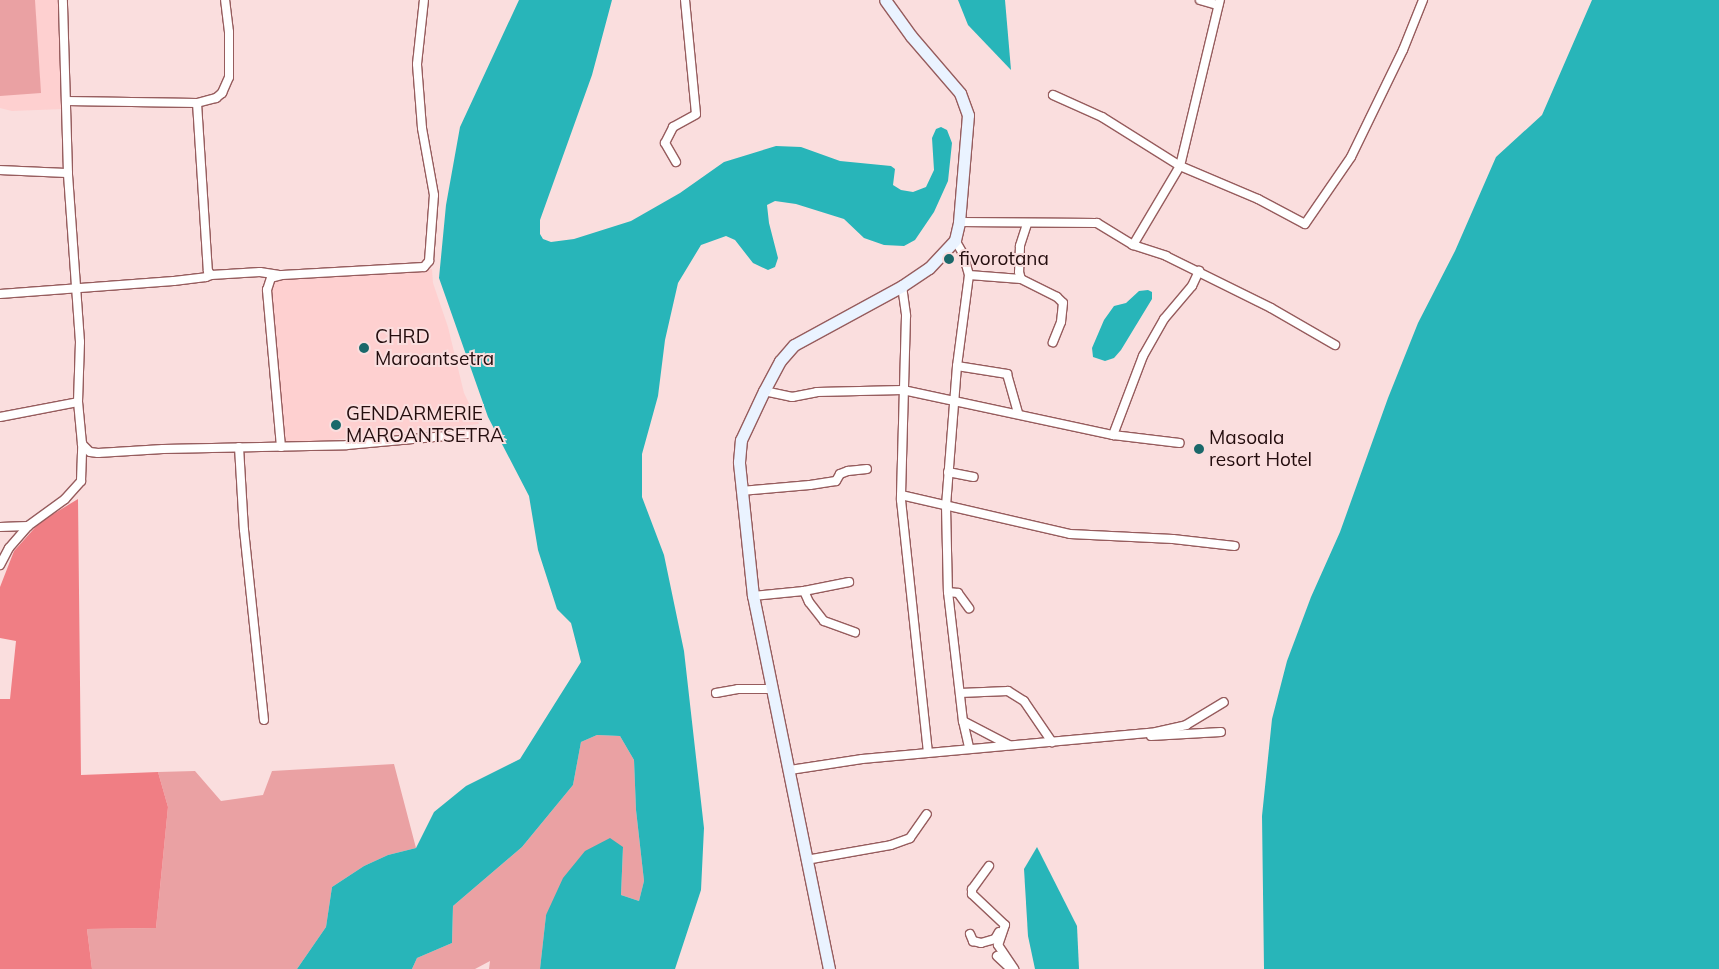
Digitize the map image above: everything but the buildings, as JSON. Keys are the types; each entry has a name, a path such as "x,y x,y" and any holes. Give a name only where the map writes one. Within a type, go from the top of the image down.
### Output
{"main road":[{"path":"827,967 790,770 771,689 753,596 739,462 741,440 764,391 780,361 794,345 902,286 929,268 955,240 959,222 968,115 960,93 911,36 884,0"}],"street":[{"path":"0,566 9,548 28,526 65,498 81,481 82,444 78,402 80,342 68,173 64,0"},
{"path":"66,101 197,103 216,98 222,93 229,77 229,32 225,0"},
{"path":"0,294 174,281 206,277 211,274 260,272 282,275 424,267 428,264 432,236 434,195 422,128 417,64 424,0"},
{"path":"676,162 665,143 673,128 696,114 685,0"},
{"path":"1133,245 1180,166 1184,142 1191,127 1207,46 1219,2 1200,0"},
{"path":"1052,95 1102,117 1180,166 1258,199 1304,224 1351,157 1403,50 1423,0"},
{"path":"197,103 207,264 211,274"},
{"path":"0,170 68,173"},
{"path":"959,222 1027,224 1097,223 1133,245 1166,256 1199,272 1271,308 1335,344"},
{"path":"1021,279 1019,272 1020,246 1027,224"},
{"path":"955,240 963,254 969,276 957,366 948,472 946,506 948,592 963,721 969,748"},
{"path":"1113,434 1143,356 1164,319 1192,286 1199,272"},
{"path":"281,447 267,290 271,278 282,275"},
{"path":"969,276 1021,279 1057,297 1063,303 1061,322 1053,342"},
{"path":"902,286 906,316 901,495 928,752"},
{"path":"957,366 1008,374 1018,413"},
{"path":"764,391 792,397 817,392 903,390 1113,434 1180,443"},
{"path":"0,417 78,402"},
{"path":"82,444 90,452 98,453 348,445 467,434"},
{"path":"239,447 244,530 264,720"},
{"path":"741,491 836,481 840,474 867,469"},
{"path":"948,472 974,477"},
{"path":"901,495 1070,534 1173,539 1235,546"},
{"path":"0,527 28,526"},
{"path":"753,596 804,591 849,582"},
{"path":"804,591 809,602 824,621 855,632"},
{"path":"948,592 958,593 969,608"},
{"path":"716,693 738,689 771,689"},
{"path":"960,693 1008,691 1024,701 1052,742"},
{"path":"790,770 862,758 1156,732 1186,725 1224,702"},
{"path":"963,721 1009,745"},
{"path":"1121,734 1156,737 1221,732"},
{"path":"806,860 890,846 910,838 928,814"},
{"path":"989,866 972,889 972,894 1005,925"},
{"path":"970,934 973,941 981,943 995,939 1005,925"},
{"path":"1005,925 998,945 1013,969"},
{"path":"997,956 1013,969"}],"shaded area":[{"path":"0,0 58,0 63,109 12,111 0,108"},
{"path":"0,0 35,0 41,93 0,96"},
{"name":"CHRD Maroantsetra","path":"432,269 433,283 448,327 464,393 479,424 285,445 269,290 273,283 280,280"},
{"path":"78,499 81,775 158,772 168,807 156,928 87,929 92,969 0,969 0,699 10,699 16,641 0,638 0,587 14,551 40,522"},
{"path":"597,735 620,736 634,760 636,810 644,881 639,901 621,895 623,847 546,915 540,969 489,969 490,961 475,969 412,969 417,958 452,943 453,906 522,847 573,785 581,742"},
{"path":"394,764 416,848 388,855 364,866 332,887 326,927 297,969 92,969 87,929 156,928 168,807 158,772 195,771 221,801 263,795 272,771"}],"water":[{"path":"519,0 612,0 592,75 540,220 540,234 543,239 551,242 574,239 631,221 680,193 724,162 776,146 801,147 840,161 891,166 895,169 893,185 901,190 913,192 926,187 934,170 932,138 936,129 941,127 947,130 952,143 948,181 934,212 915,240 904,246 884,245 864,238 844,219 796,204 775,201 767,205 769,223 778,258 775,267 768,270 753,263 735,240 726,236 701,245 678,283 665,340 658,396 642,454 642,497 664,555 684,651 704,828 701,890 675,969 540,969 546,915 563,878 585,851 610,838 623,847 621,895 639,901 644,881 636,810 634,760 620,736 597,735 581,742 573,785 522,847 453,906 452,943 417,958 412,969 297,969 326,927 332,887 364,866 388,855 416,848 434,812 466,786 520,759 581,662 571,623 557,609 538,550 529,496 488,417 439,278 446,205 460,127"},
{"path":"958,0 1005,0 1011,70 968,25"},
{"path":"1592,0 1719,0 1719,969 1264,969 1262,816 1272,719 1287,661 1311,597 1340,532 1388,398 1418,323 1455,251 1496,157 1542,115"},
{"path":"1148,290 1152,292 1152,299 1121,350 1114,358 1105,361 1093,357 1092,348 1104,320 1114,306 1126,303 1139,291"},
{"path":"1037,847 1077,926 1079,969 1035,969 1028,936 1024,869"}],"place":[{"name":"fivorotana","path":"949,259"},
{"name":"CHRD Maroantsetra","path":"364,348"},
{"name":"GENDARMERIE MAROANTSETRA","path":"336,425"},
{"name":"Masoala resort Hotel","path":"1199,449"}]}
